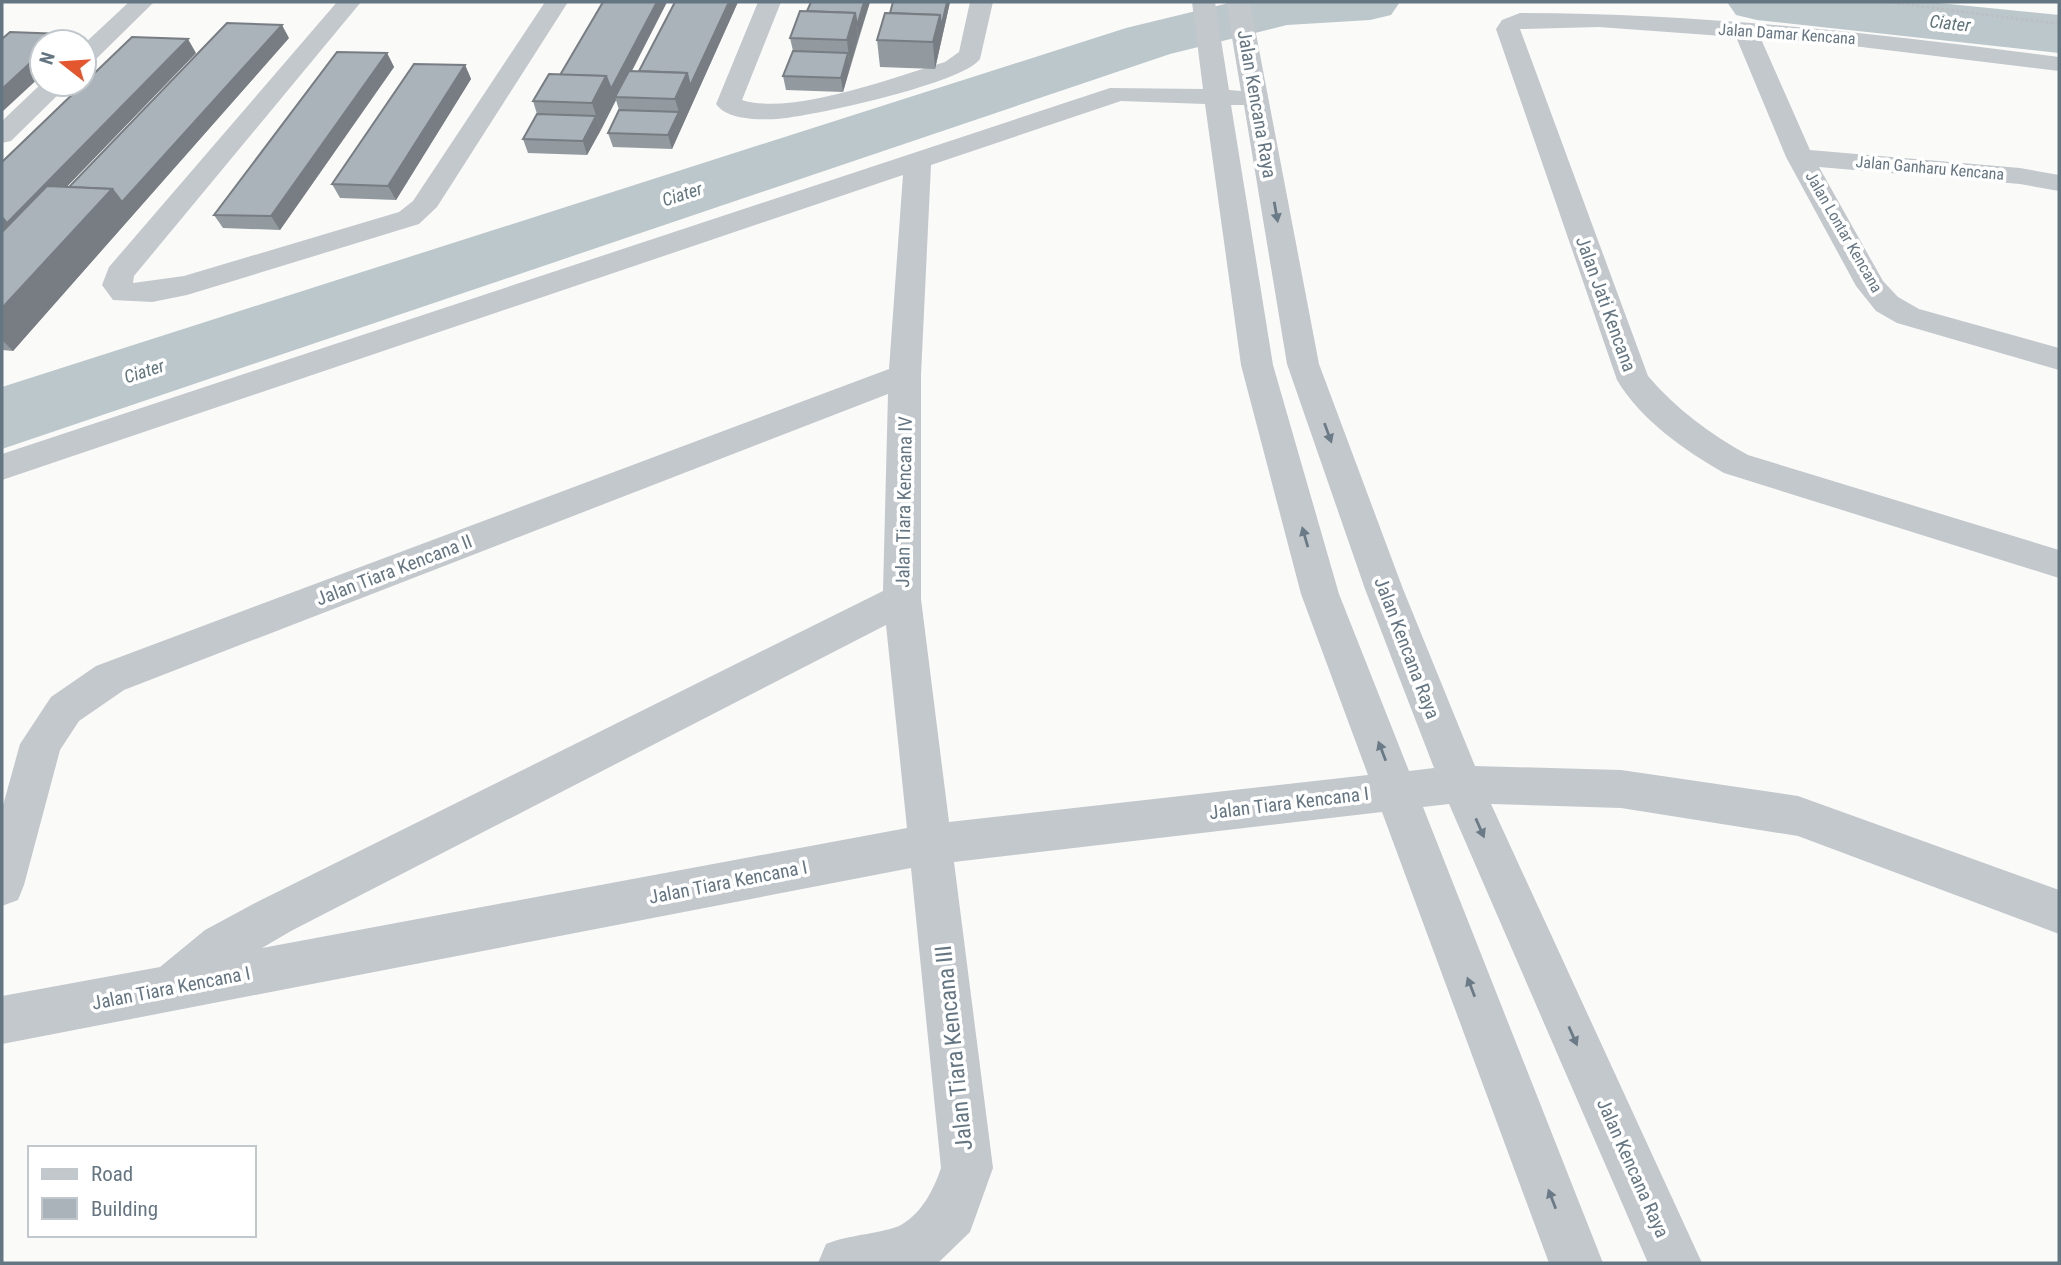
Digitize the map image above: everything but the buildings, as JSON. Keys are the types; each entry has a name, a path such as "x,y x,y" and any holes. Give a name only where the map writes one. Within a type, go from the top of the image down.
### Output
{"street":[{"path":"98,44 142,2"},
{"path":"330,2 349,2"},
{"path":"349,2 120,274 117,285 124,293 152,292 187,285 409,218 423,206 556,2"},
{"path":"769,2 730,95 729,104 740,111 788,112 954,67 968,59 971,52 981,2"},
{"name":"Jalan Kencana Raya","path":"1203,2 1256,98 1303,364 1384,589 1461,784 1675,1263"},
{"name":"Jalan Kencana Raya","path":"1238,2 1218,99 1257,365 1321,594 1576,1263"},
{"name":"Jalan Damar Kencana","path":"1514,22 1599,20 1837,37 2059,64"},
{"name":"Jalan Jati Kencana","path":"1514,22 1508,29 1633,380 1653,405 1704,446 1736,464 2059,564"},
{"name":"Jalan Lontar Kencana","path":"1746,32 1800,157 1871,286 1887,304 1908,316 2059,359"},
{"path":"2,467 1119,93 1145,92 1218,99 1256,98"},
{"path":"2,135 41,98"},
{"name":"Jalan Ganharu Kencana","path":"1800,157 2020,176 2059,183"},
{"name":"Jalan Tiara Kencana IV","path":"918,160 905,375 902,599 932,844"},
{"name":"Jalan Tiara Kencana II","path":"2,885 41,744 65,709 110,678 905,375"},
{"path":"173,987 221,946 275,916 902,599"},
{"name":"Jalan Tiara Kencana I","path":"2,1020 932,844 1461,784 1621,789 1798,816 2059,912"},
{"name":"Jalan Tiara Kencana III","path":"845,1263 914,1249 951,1213 967,1168 932,844"}],"path":[{"path":"1887,2 2059,24"}],"waterway":[{"name":"Ciater","path":"2,418 1148,41 1287,7 1370,2"},
{"name":"Ciater","path":"1757,2 2059,34"}]}
